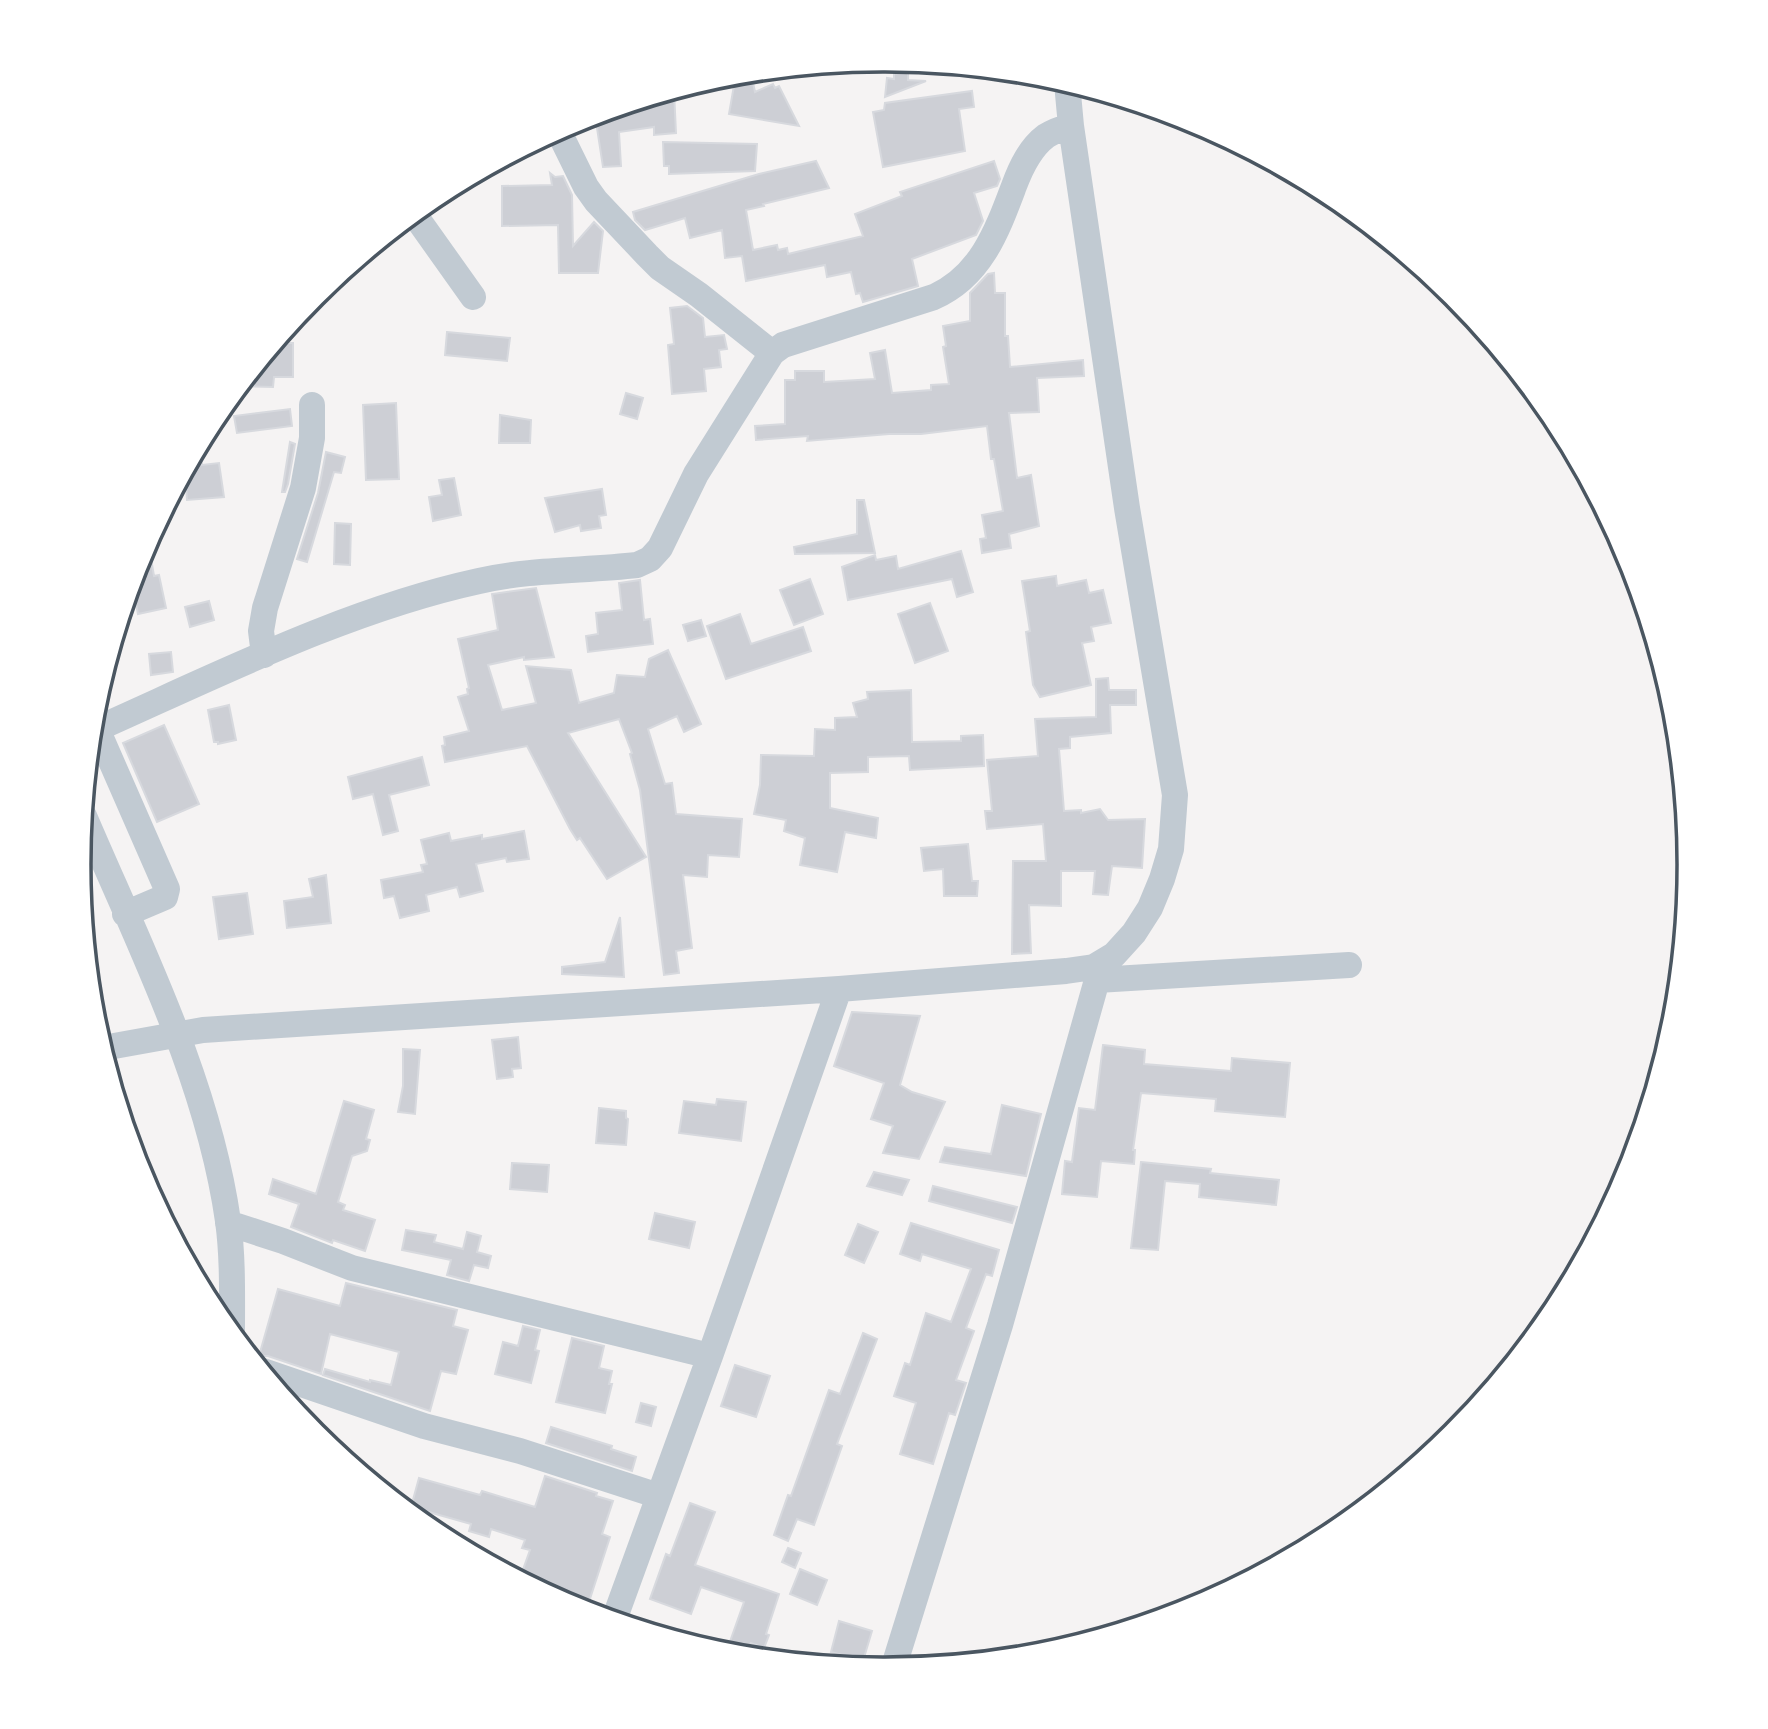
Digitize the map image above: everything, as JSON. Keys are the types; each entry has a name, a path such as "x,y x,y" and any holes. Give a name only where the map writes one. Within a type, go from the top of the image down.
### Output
{"street":[{"path":"112,1046 202,1030 839,989 1066,971 1094,967 1114,955 1134,933 1150,908 1162,878 1171,849 1175,795 1130,522 1068,94"},
{"path":"103,726 264,655 387,607 470,583 506,576 637,565 650,559 660,548 696,474 772,353 783,345 934,297 951,289 981,259 992,242 1027,156 1048,134 1071,125"},
{"path":"563,140 586,187 596,201 647,255 660,268 772,353"},
{"path":"420,222 472,297"},
{"path":"264,655 261,631 265,608 303,488 312,438 312,405"},
{"path":"101,743 167,889 165,897 125,914"},
{"path":"92,835 177,1036 201,1104 228,1223 231,1314"},
{"path":"897,1657 1000,1325 1097,980 1349,965"},
{"path":"617,1611 839,989"},
{"path":"228,1223 352,1268 710,1356"},
{"path":"279,1377 424,1426 520,1451 659,1496"}],"building":[{"path":"894,72 908,72 908,80 926,81 885,97 887,78 894,79"},
{"path":"753,83 755,92 773,84 775,88 779,86 799,126 729,114 734,86"},
{"path":"972,91 974,107 959,109 965,151 883,167 873,112 884,110 885,103"},
{"path":"674,100 676,133 654,135 654,127 619,132 621,166 603,167 597,126"},
{"path":"663,142 757,144 755,171 669,174 669,166 664,166"},
{"path":"816,161 829,188 746,210 753,250 777,245 778,250 787,248 788,254 863,236 855,214 902,196 900,192 994,161 1000,179 997,186 974,193 983,221 976,235 912,259 918,286 863,302 860,293 856,294 851,272 827,277 825,265 746,281 742,256 725,258 722,230 690,238 685,218 645,230 635,220 633,212 759,174"},
{"path":"550,173 555,177 563,176 572,195 573,246 594,222 603,231 598,273 559,273 558,225 502,226 502,186 552,185"},
{"path":"994,273 995,293 1005,293 1005,336 1008,336 1010,367 1083,360 1084,376 1037,378 1039,412 1009,413 1017,478 1031,475 1039,526 1009,534 1011,548 982,553 980,539 986,538 982,515 1003,511 994,459 991,459 987,426 921,434 807,441 808,436 756,440 755,426 785,424 785,380 795,380 795,371 824,371 824,382 875,379 870,353 885,350 892,393 931,390 931,385 949,384 943,347 946,346 943,326 970,321 970,293 988,274"},
{"path":"687,306 703,318 705,337 724,335 727,349 719,350 721,367 704,369 706,391 672,394 668,345 674,344 670,308"},
{"path":"447,332 510,338 507,361 445,355"},
{"path":"287,343 293,343 293,377 274,377 273,387 252,386"},
{"path":"626,393 643,398 637,419 620,414"},
{"path":"396,403 399,479 366,480 363,405"},
{"path":"290,409 292,426 237,433 234,416"},
{"path":"500,415 531,420 530,443 499,443"},
{"path":"290,442 295,444 288,484 285,492 282,492"},
{"path":"326,452 345,457 341,473 334,472 307,562 297,559 318,493"},
{"path":"202,461 202,465 219,463 224,497 187,500 186,489"},
{"path":"454,478 461,515 433,521 429,497 442,495 439,480"},
{"path":"602,489 606,515 599,516 601,528 581,531 580,525 555,532 545,498"},
{"path":"857,500 864,500 875,553 795,554 794,547 857,534"},
{"path":"335,523 351,524 350,565 334,564"},
{"path":"961,551 973,592 957,597 952,579 848,600 842,567 875,555 876,560 896,556 898,569"},
{"path":"152,562 154,576 159,575 166,608 138,614 136,603"},
{"path":"1056,576 1057,586 1086,580 1089,593 1103,590 1111,623 1091,627 1094,641 1082,643 1091,685 1040,697 1033,685 1026,632 1030,631 1022,581"},
{"path":"810,579 823,614 794,625 780,590"},
{"path":"640,580 644,620 650,619 653,644 588,652 586,636 598,634 596,613 622,610 619,583"},
{"path":"536,588 554,657 524,660 524,657 488,665 502,710 536,703 526,666 571,670 579,703 614,693 617,675 645,677 649,659 668,650 701,724 684,732 677,716 648,729 665,784 672,783 676,814 742,819 739,857 708,855 707,877 683,875 692,948 676,951 679,973 664,975 640,790 630,754 632,753 619,719 568,733 646,857 607,879 580,838 577,840 570,829 527,746 445,762 442,746 445,745 444,737 469,731 458,697 468,694 469,688 458,639 498,630 492,594"},
{"path":"209,601 214,620 190,627 185,607"},
{"path":"930,603 948,651 915,663 898,614"},
{"path":"740,614 751,644 803,627 811,651 726,679 707,626"},
{"path":"701,620 706,636 688,641 683,625"},
{"path":"171,652 173,672 151,675 149,654"},
{"path":"1108,678 1109,690 1136,690 1136,705 1110,705 1111,733 1070,737 1070,748 1059,749 1064,811 1081,810 1081,813 1100,809 1108,820 1145,819 1142,868 1112,866 1108,895 1093,894 1095,871 1061,871 1061,906 1029,905 1031,953 1012,954 1013,861 1046,861 1043,824 987,829 985,811 992,811 987,760 1038,756 1035,719 1096,717 1096,679"},
{"path":"911,690 912,742 961,741 961,736 983,735 984,766 910,770 909,756 868,757 868,772 830,773 830,808 878,818 876,838 845,832 837,872 800,865 805,838 784,831 786,820 754,814 760,785 761,755 814,756 815,729 835,730 835,718 857,717 853,703 868,699 867,692"},
{"path":"229,705 236,740 218,744 214,742 208,710"},
{"path":"164,725 199,804 157,822 123,743"},
{"path":"422,757 429,785 389,795 398,831 383,835 373,794 353,799 348,777"},
{"path":"524,831 529,859 507,862 506,858 476,864 483,891 460,897 457,887 426,895 429,911 400,918 394,896 384,898 381,880 423,872 421,865 427,864 421,840 449,833 451,841 482,835 482,839"},
{"path":"968,844 972,881 978,881 977,896 944,896 943,869 924,871 921,848"},
{"path":"326,875 331,923 287,928 284,901 313,897 309,879"},
{"path":"247,893 253,934 219,939 213,897"},
{"path":"620,917 624,977 562,974 562,967 605,962"},
{"path":"852,1012 920,1016 900,1085 912,1092 945,1102 919,1159 883,1153 893,1126 871,1119 884,1083 834,1066"},
{"path":"518,1037 521,1068 512,1069 513,1077 497,1079 492,1040"},
{"path":"1103,1045 1145,1050 1144,1064 1231,1071 1232,1058 1290,1063 1285,1117 1215,1111 1216,1099 1141,1093 1133,1150 1134,1164 1101,1161 1097,1197 1062,1194 1065,1161 1072,1162 1079,1108 1095,1110"},
{"path":"403,1049 420,1050 415,1114 398,1112 403,1086"},
{"path":"717,1099 746,1102 741,1141 679,1133 684,1101 716,1105"},
{"path":"344,1101 374,1110 366,1139 370,1140 367,1151 352,1156 338,1202 345,1205 343,1210 375,1220 365,1251 333,1240 332,1243 291,1227 299,1204 269,1194 273,1179 316,1194"},
{"path":"1002,1105 1041,1114 1026,1176 940,1162 945,1147 991,1154"},
{"path":"599,1108 626,1111 626,1145 596,1143"},
{"path":"1141,1162 1211,1169 1210,1173 1279,1180 1276,1205 1199,1197 1200,1184 1165,1181 1158,1250 1131,1248"},
{"path":"512,1163 549,1165 547,1192 510,1189"},
{"path":"874,1172 909,1180 902,1195 867,1186"},
{"path":"933,1186 1017,1207 1012,1223 929,1201"},
{"path":"655,1213 695,1222 689,1248 649,1239"},
{"path":"911,1223 999,1250 992,1276 986,1274 966,1328 974,1331 956,1380 966,1383 955,1415 949,1413 933,1464 900,1454 916,1403 894,1396 905,1363 910,1365 926,1313 951,1322 971,1269 922,1254 920,1261 900,1254"},
{"path":"858,1224 878,1232 864,1263 845,1255"},
{"path":"406,1230 436,1235 434,1242 463,1249 467,1232 481,1236 477,1252 491,1256 488,1268 474,1265 469,1281 447,1275 451,1260 402,1250"},
{"path":"346,1283 457,1310 453,1326 468,1330 456,1374 441,1371 430,1411 323,1375 325,1369 391,1385 399,1352 330,1334 321,1374 260,1353 278,1289 340,1306"},
{"path":"523,1326 540,1330 535,1350 539,1351 531,1383 495,1374 503,1342 518,1346"},
{"path":"863,1333 877,1339 837,1444 842,1446 814,1525 797,1519 788,1541 774,1535 788,1495 791,1496 829,1390 840,1394"},
{"path":"572,1338 604,1346 599,1368 612,1371 609,1384 612,1384 605,1413 556,1402"},
{"path":"735,1365 770,1376 756,1417 721,1406"},
{"path":"641,1403 656,1407 651,1426 636,1422"},
{"path":"551,1427 612,1446 611,1449 636,1457 632,1471 546,1443"},
{"path":"545,1476 613,1501 602,1534 610,1537 590,1600 523,1570 530,1550 522,1548 525,1540 491,1529 489,1537 469,1531 471,1524 427,1511 413,1501 419,1478 480,1495 482,1491 535,1507"},
{"path":"690,1503 715,1512 695,1565 779,1594 764,1647 751,1643 750,1645 730,1642 744,1602 701,1587 691,1614 650,1599 666,1554 670,1556"},
{"path":"788,1548 801,1553 795,1568 782,1562"},
{"path":"800,1569 827,1580 817,1605 790,1594"},
{"path":"839,1621 872,1631 864,1657 846,1656 831,1652"}]}
